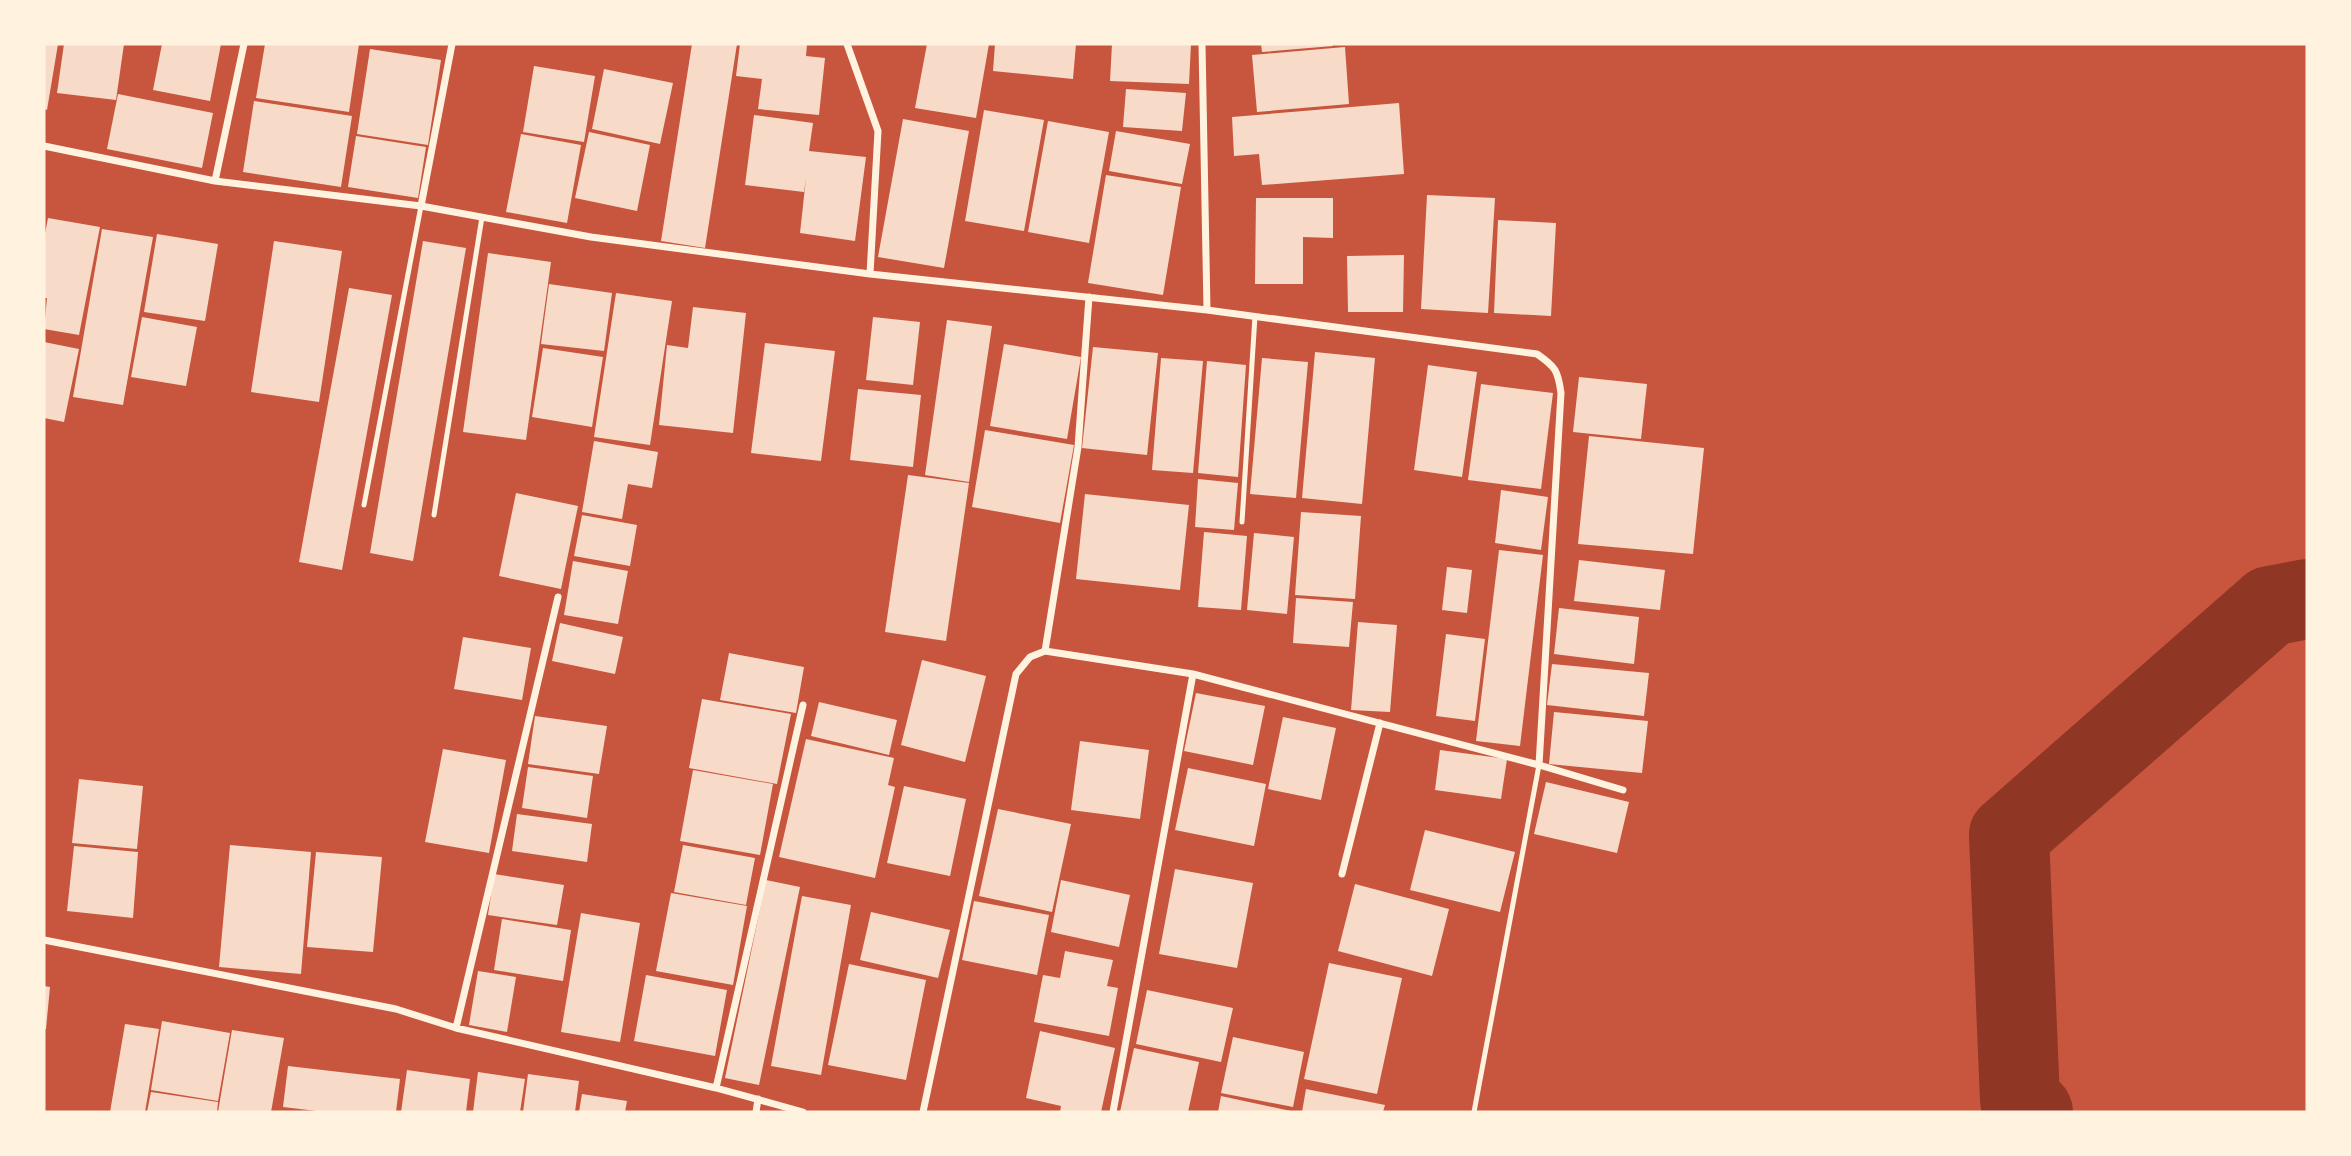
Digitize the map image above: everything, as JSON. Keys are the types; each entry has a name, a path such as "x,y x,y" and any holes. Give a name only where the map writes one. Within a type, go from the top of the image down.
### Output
{"street":[{"path":"215,181 244,44"},
{"path":"421,205 452,44"},
{"path":"848,44 878,131 870,274"},
{"path":"1202,44 1207,310"},
{"path":"44,146 215,181 421,205 591,237 870,274 1207,310 1537,354 1552,365 1558,375 1561,393 1539,765"},
{"path":"1045,652 1078,447 1089,297"},
{"path":"456,1028 558,597"},
{"path":"922,1112 1016,674 1030,657 1045,652 1193,674 1539,765 1623,790"},
{"path":"1113,1112 1193,674"},
{"path":"716,1088 803,705"},
{"path":"1342,874 1380,723"},
{"path":"44,940 396,1009 456,1028 716,1088 803,1112"},
{"path":"757,1112 758,1099"}],"lane":[{"path":"364,505 421,205"},
{"path":"434,515 482,217"},
{"path":"1242,522 1255,316"},
{"path":"1474,1112 1539,765"}],"building":[{"path":"44,44 58,44 47,110 44,109"},
{"path":"64,44 124,44 116,100 57,93"},
{"path":"162,44 221,44 210,101 153,90"},
{"path":"265,44 359,44 349,112 256,98"},
{"path":"692,44 737,44 705,248 661,241"},
{"path":"740,44 807,44 806,56 825,58 819,115 758,109 762,79 736,76"},
{"path":"927,44 989,44 976,118 915,108"},
{"path":"995,44 1076,44 1073,79 993,71"},
{"path":"1112,44 1191,44 1189,84 1110,81"},
{"path":"1261,44 1332,44 1333,46 1262,52"},
{"path":"1345,47 1349,104 1257,112 1252,55"},
{"path":"370,49 441,60 428,145 357,134"},
{"path":"534,66 595,76 584,142 523,132"},
{"path":"604,69 673,83 660,144 592,129"},
{"path":"1126,89 1186,93 1182,131 1123,127"},
{"path":"118,94 213,113 202,168 107,149"},
{"path":"254,101 352,116 341,187 243,172"},
{"path":"1399,103 1404,174 1262,185 1259,154 1234,156 1232,117"},
{"path":"984,110 1044,120 1024,231 965,221"},
{"path":"754,115 813,123 809,151 866,157 855,241 800,233 806,178 804,192 745,185"},
{"path":"903,119 969,131 944,268 878,257"},
{"path":"1048,121 1109,132 1089,243 1028,232"},
{"path":"1116,131 1190,144 1182,184 1109,171"},
{"path":"589,132 650,145 637,211 575,198"},
{"path":"521,134 581,145 567,223 506,212"},
{"path":"356,136 426,147 418,198 348,187"},
{"path":"1106,175 1181,187 1163,295 1088,283"},
{"path":"1427,195 1495,198 1488,313 1421,309"},
{"path":"1256,198 1333,198 1333,238 1303,237 1303,284 1255,284"},
{"path":"48,218 100,227 79,335 44,329 47,298 44,298 44,239"},
{"path":"1498,220 1556,223 1551,316 1494,313"},
{"path":"102,229 153,237 123,405 73,397"},
{"path":"157,234 218,244 205,321 144,312"},
{"path":"274,241 342,251 319,402 251,392"},
{"path":"423,241 466,248 413,561 370,553"},
{"path":"488,253 551,262 526,440 463,432"},
{"path":"1404,255 1403,312 1348,312 1347,256"},
{"path":"549,284 612,293 604,351 541,344"},
{"path":"349,288 392,295 342,570 299,562"},
{"path":"616,293 672,301 650,445 594,437"},
{"path":"693,307 746,313 733,433 659,425 667,345 688,348"},
{"path":"142,317 197,327 186,386 131,377"},
{"path":"873,317 920,322 913,385 866,380"},
{"path":"947,320 992,326 969,482 925,475"},
{"path":"44,342 79,349 64,422 44,418"},
{"path":"765,343 835,351 821,461 751,453"},
{"path":"1004,344 1081,357 1067,439 990,426"},
{"path":"1093,347 1158,353 1147,455 1082,448"},
{"path":"543,348 603,357 592,427 532,417"},
{"path":"1315,352 1375,358 1362,504 1302,498"},
{"path":"1161,358 1203,361 1193,473 1152,470"},
{"path":"1262,358 1308,362 1296,498 1250,494"},
{"path":"1207,361 1246,365 1238,477 1198,473"},
{"path":"1428,365 1477,372 1462,477 1414,470"},
{"path":"1579,377 1647,384 1641,439 1573,432"},
{"path":"1481,384 1553,393 1541,489 1468,480"},
{"path":"858,389 921,395 913,467 850,460"},
{"path":"985,430 1074,445 1060,523 972,507"},
{"path":"1589,436 1704,448 1693,554 1578,544"},
{"path":"594,441 658,452 652,488 628,484 622,519 582,512"},
{"path":"908,475 969,483 946,641 885,632"},
{"path":"1198,479 1238,483 1234,530 1195,527"},
{"path":"1501,490 1548,497 1541,550 1495,543"},
{"path":"516,493 578,506 561,589 499,576"},
{"path":"1085,494 1189,505 1180,590 1076,579"},
{"path":"1301,512 1361,516 1355,599 1295,595"},
{"path":"582,515 637,525 630,566 574,556"},
{"path":"1204,532 1247,536 1241,610 1198,607"},
{"path":"1254,533 1294,537 1287,614 1247,610"},
{"path":"1499,550 1543,555 1520,746 1476,741"},
{"path":"1579,560 1665,570 1660,610 1574,601"},
{"path":"573,561 628,571 618,624 564,615"},
{"path":"1447,567 1472,570 1467,613 1442,610"},
{"path":"1296,598 1353,602 1349,647 1293,643"},
{"path":"1559,608 1639,617 1634,664 1554,654"},
{"path":"1358,622 1397,625 1390,712 1351,710"},
{"path":"560,623 623,637 615,674 552,661"},
{"path":"1446,634 1485,639 1475,721 1436,716"},
{"path":"463,637 531,648 522,700 454,689"},
{"path":"729,653 804,667 796,713 720,700"},
{"path":"922,660 986,676 965,762 901,745"},
{"path":"1552,664 1649,673 1644,716 1547,705"},
{"path":"1196,693 1265,706 1253,765 1184,751"},
{"path":"702,699 791,714 777,784 689,768"},
{"path":"819,702 897,720 889,755 811,736"},
{"path":"1554,712 1648,721 1642,773 1549,764"},
{"path":"535,716 607,726 599,774 528,764"},
{"path":"1283,717 1336,728 1321,800 1268,789"},
{"path":"806,739 894,758 888,785 895,787 875,878 779,857"},
{"path":"1080,741 1149,750 1140,819 1071,810"},
{"path":"443,749 506,760 489,853 425,842"},
{"path":"1440,750 1507,759 1501,799 1435,790"},
{"path":"528,767 593,776 587,818 522,808"},
{"path":"1188,768 1266,784 1254,846 1175,830"},
{"path":"693,770 773,784 760,855 680,841"},
{"path":"79,779 143,786 137,849 72,843"},
{"path":"1546,782 1629,802 1617,853 1534,834"},
{"path":"904,786 966,799 950,876 887,863"},
{"path":"998,809 1071,824 1052,912 979,896"},
{"path":"517,814 592,824 587,862 512,851"},
{"path":"1425,830 1515,852 1500,912 1410,890"},
{"path":"230,845 311,852 301,974 219,967"},
{"path":"683,845 755,858 746,905 674,892"},
{"path":"74,846 138,852 133,918 67,911"},
{"path":"316,852 382,857 373,952 307,947"},
{"path":"1175,869 1253,883 1237,968 1159,954"},
{"path":"494,874 564,885 557,925 488,915"},
{"path":"766,880 800,887 759,1085 725,1078"},
{"path":"1061,880 1130,895 1119,947 1051,932"},
{"path":"1355,884 1449,909 1432,976 1338,951"},
{"path":"671,893 747,906 733,985 656,971"},
{"path":"802,896 851,905 821,1075 771,1066"},
{"path":"974,901 1049,915 1037,975 962,960"},
{"path":"871,912 950,930 938,978 860,960"},
{"path":"581,913 640,923 620,1042 561,1032"},
{"path":"502,919 571,930 563,981 494,970"},
{"path":"1065,951 1113,960 1107,986 1118,988 1109,1036 1034,1022 1043,975 1060,978"},
{"path":"1329,963 1402,978 1377,1094 1304,1079"},
{"path":"849,964 926,980 906,1080 828,1065"},
{"path":"478,971 516,977 507,1032 469,1025"},
{"path":"646,975 727,990 715,1056 634,1041"},
{"path":"44,986 50,987 46,1029 44,1029"},
{"path":"1147,990 1233,1008 1221,1062 1136,1044"},
{"path":"162,1021 230,1033 218,1101 151,1090"},
{"path":"125,1024 159,1029 145,1112 110,1112"},
{"path":"232,1030 284,1038 271,1112 218,1112"},
{"path":"1040,1031 1115,1048 1101,1112 1060,1112 1061,1106 1026,1098"},
{"path":"1233,1037 1304,1052 1293,1107 1221,1093"},
{"path":"1134,1048 1199,1062 1188,1112 1120,1112"},
{"path":"288,1066 400,1079 396,1112 325,1112 283,1107"},
{"path":"407,1070 470,1079 466,1112 401,1112"},
{"path":"478,1072 525,1079 520,1112 473,1112"},
{"path":"528,1074 579,1081 575,1112 523,1112"},
{"path":"1306,1089 1385,1105 1383,1112 1302,1112"},
{"path":"151,1092 218,1102 217,1112 147,1112"},
{"path":"582,1094 627,1101 625,1112 579,1112"},
{"path":"1221,1096 1291,1111 1291,1112 1218,1112"}],"waterway":[{"path":"2033,1112 2020,1100 2009,835 2270,606 2307,599"}]}
